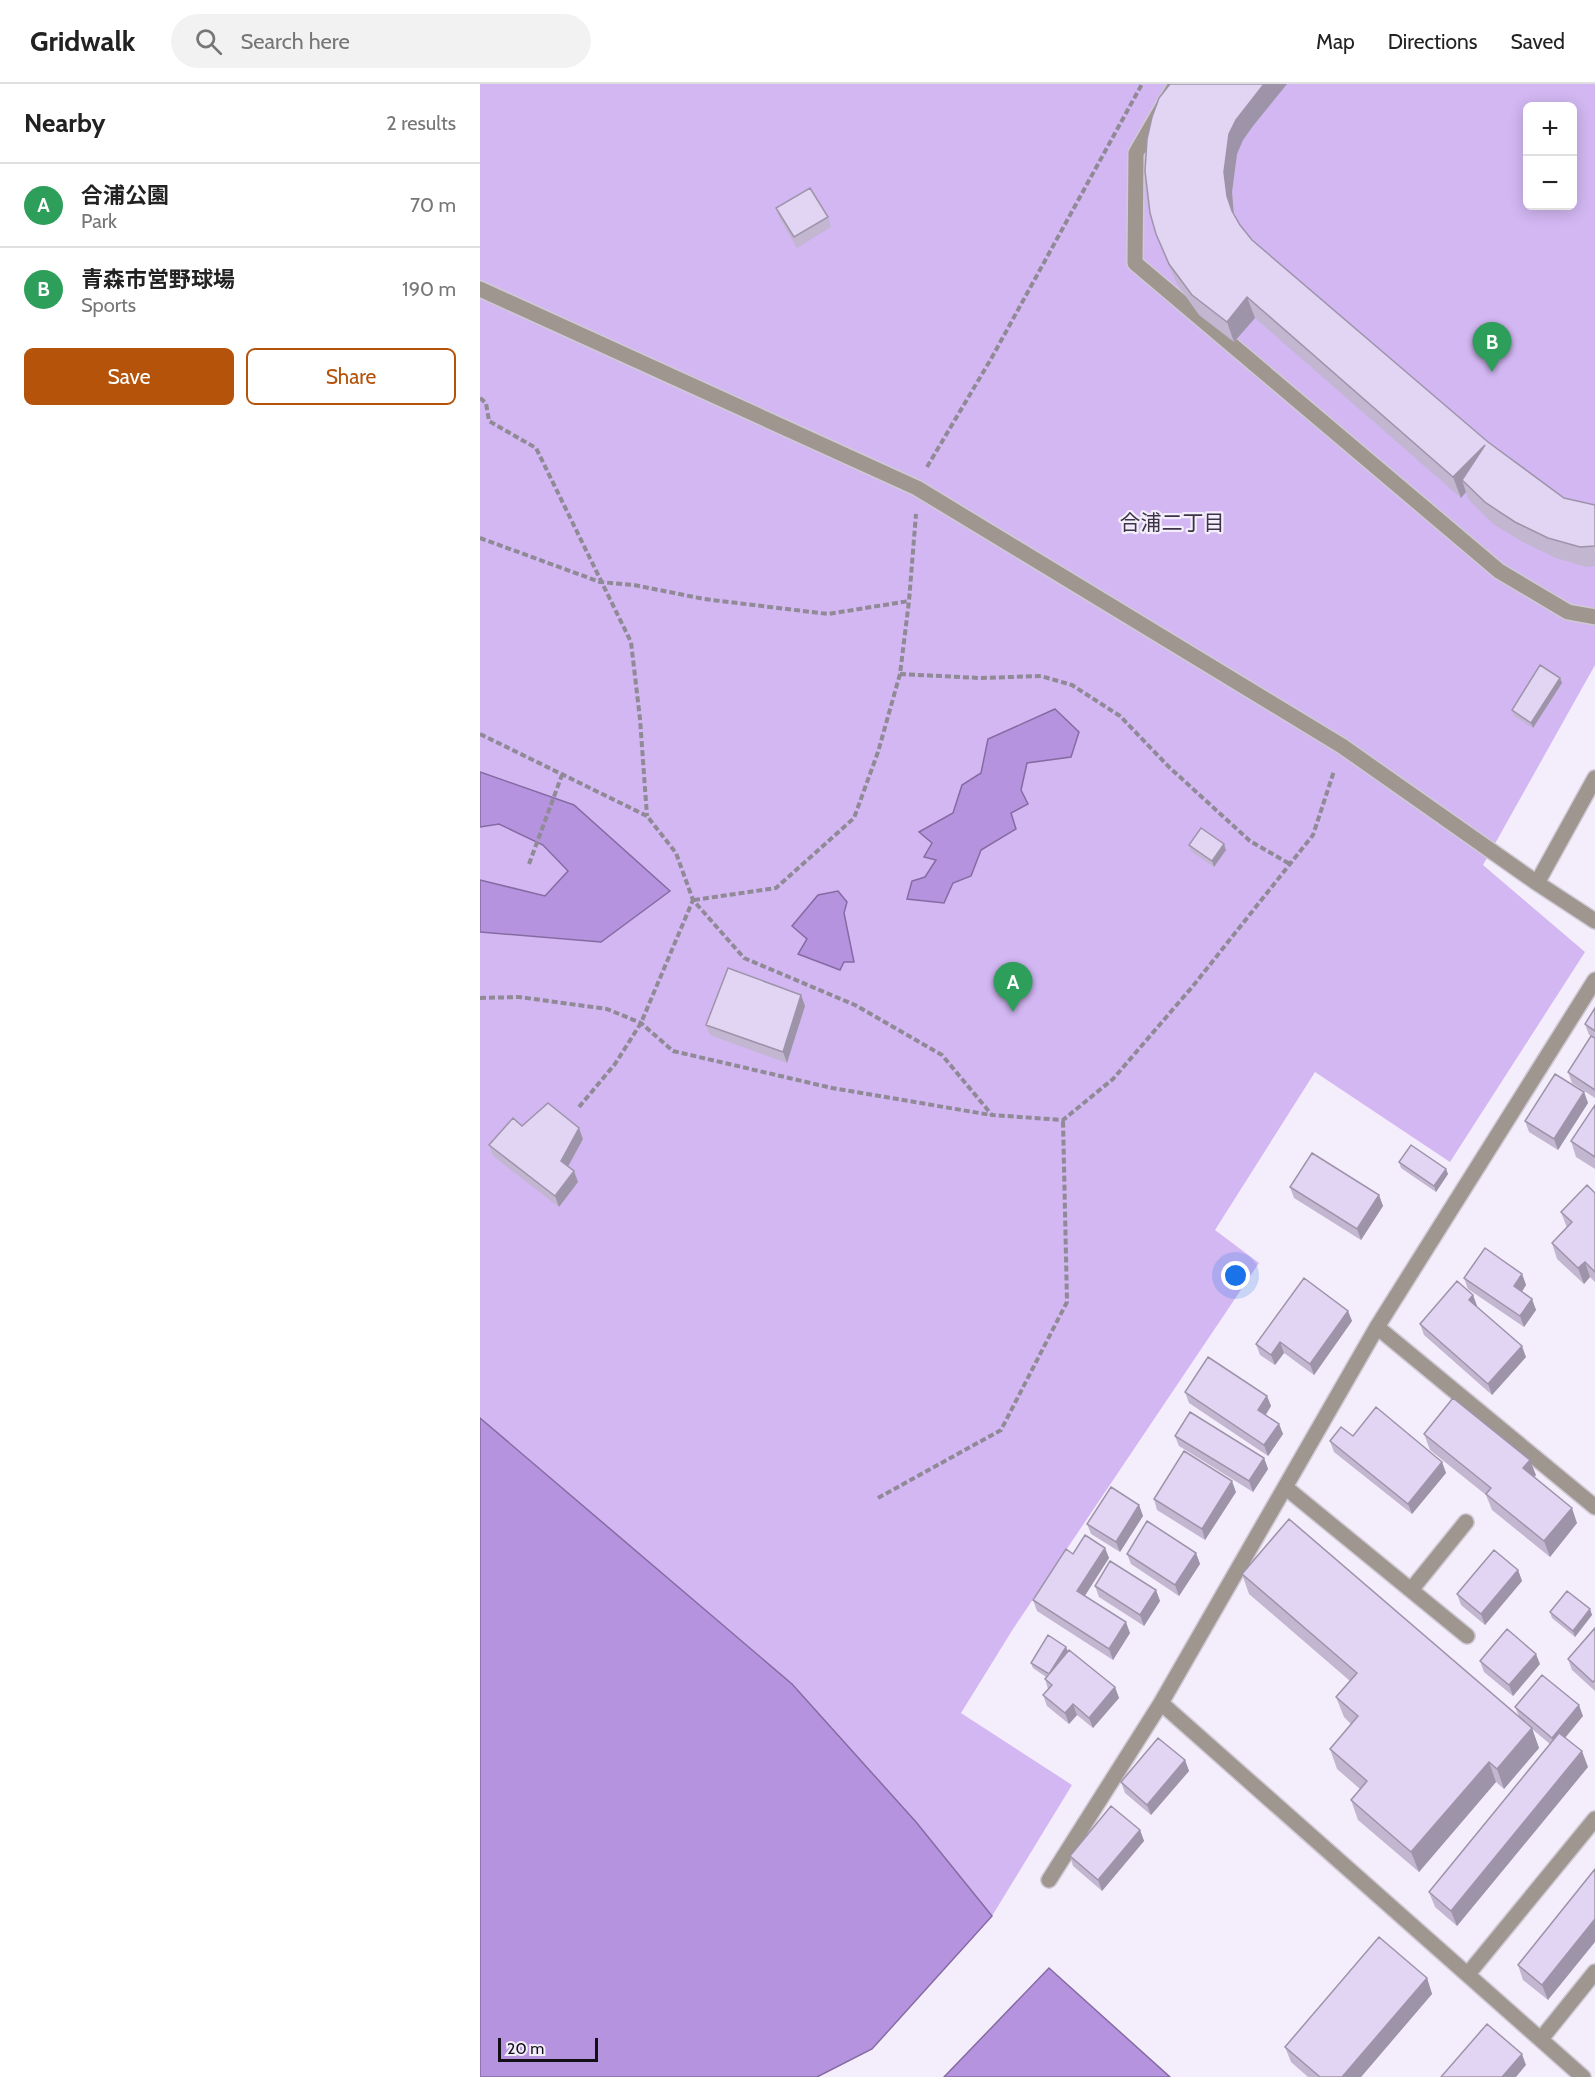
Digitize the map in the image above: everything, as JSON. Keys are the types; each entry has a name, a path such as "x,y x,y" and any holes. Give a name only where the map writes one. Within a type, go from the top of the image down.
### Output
{"street":[{"path":"1176,84 1136,153 1135,263 1499,571 1568,612 1595,617"},
{"path":"480,289 918,488 1342,746 1595,921"},
{"path":"1537,883 1595,778"},
{"path":"1048,1880 1161,1703 1377,1327 1595,980"},
{"path":"1377,1327 1595,1507"},
{"path":"1284,1487 1467,1636"},
{"path":"1410,1590 1466,1522"},
{"path":"1161,1703 1583,2077"},
{"path":"1468,1974 1595,1819"},
{"path":"1541,2039 1595,1972"}],"path":[{"path":"693,900 776,888 854,818 878,752 900,674 909,601 918,488 933,455 992,359 1142,84"},
{"path":"480,398 486,403 489,421 536,448 631,642 646,816"},
{"path":"480,538 600,582 634,585 704,599 828,615 909,601"},
{"path":"900,674 980,678 1041,676 1072,686 1120,716 1169,767 1242,834 1290,864"},
{"path":"480,734 646,816 676,853 693,900 744,958 855,1005 942,1055 992,1115"},
{"path":"480,998 519,998 607,1009 641,1023 673,1052 832,1088 992,1115 1063,1120 1113,1079 1193,986 1313,835 1342,746"},
{"path":"529,864 562,775"},
{"path":"579,1107 615,1064 641,1023 693,900"},
{"path":"878,1498 1001,1430 1066,1302 1063,1120"}],"shaded area":[{"path":"480,84 1595,84 1595,665 1483,865 1585,952 1450,1162 1315,1072 1215,1230 1259,1263 1013,1629 961,1713 1072,1785 992,1916 916,1822 792,1684 480,1418"},
{"path":"1055,709 1079,732 1071,757 1027,763 1021,790 1028,804 1011,813 1016,829 981,850 971,876 953,883 944,903 907,899 912,881 925,877 936,860 924,857 932,843 919,832 953,813 962,785 981,773 988,739"},
{"path":"480,772 574,805 670,891 601,942 480,932 480,880 545,896 568,871 543,845 499,824 480,827"},
{"path":"838,891 847,902 844,913 854,962 844,962 840,970 798,954 807,939 792,926 818,895"},
{"path":"480,1418 792,1684 916,1822 992,1916 872,2049 817,2077 480,2077"},
{"path":"1049,1968 1170,2077 944,2077"}],"building":[{"path":"1170,84 1264,84 1236,120 1229,134 1224,172 1227,196 1240,225 1252,240 1488,442 1564,498 1595,505 1595,546 1580,547 1548,538 1515,522 1486,503 1462,480 1485,445 1453,477 1247,297 1227,322 1192,295 1169,264 1156,234 1150,213 1145,171 1147,139 1152,117 1159,98"},
{"path":"810,188 828,217 794,237 776,208"},
{"path":"1540,665 1560,678 1531,723 1512,710"},
{"path":"1201,828 1224,844 1212,861 1189,845"},
{"path":"728,968 801,995 783,1052 706,1025"},
{"path":"1595,1008 1595,1031 1585,1024"},
{"path":"1591,1036 1595,1038 1595,1090 1568,1072"},
{"path":"1555,1074 1584,1092 1554,1139 1525,1121"},
{"path":"548,1103 579,1128 561,1161 574,1171 555,1196 489,1145 513,1118 522,1126"},
{"path":"1595,1105 1595,1157 1571,1141"},
{"path":"1411,1145 1446,1169 1434,1186 1399,1162"},
{"path":"1312,1153 1379,1195 1357,1229 1290,1187"},
{"path":"1587,1185 1595,1193 1595,1272 1585,1262 1578,1268 1552,1243 1572,1222 1561,1212"},
{"path":"1485,1248 1522,1274 1514,1286 1532,1299 1520,1316 1464,1278"},
{"path":"1304,1278 1348,1311 1310,1364 1280,1342 1271,1355 1256,1344"},
{"path":"1457,1281 1473,1295 1469,1300 1522,1346 1488,1384 1420,1324"},
{"path":"1208,1357 1267,1396 1258,1410 1279,1424 1264,1445 1185,1392"},
{"path":"1453,1398 1530,1460 1523,1468 1572,1508 1544,1541 1486,1494 1491,1488 1424,1434"},
{"path":"1376,1407 1442,1462 1408,1504 1330,1441 1341,1427 1353,1436"},
{"path":"1190,1412 1264,1458 1249,1481 1175,1436"},
{"path":"1184,1451 1232,1481 1202,1529 1154,1499"},
{"path":"1111,1487 1139,1505 1116,1542 1087,1524"},
{"path":"1289,1519 1532,1728 1497,1769 1489,1762 1411,1852 1351,1800 1367,1781 1330,1749 1358,1716 1336,1697 1357,1673 1242,1574"},
{"path":"1147,1521 1196,1553 1175,1585 1127,1554"},
{"path":"1085,1535 1105,1548 1077,1591 1126,1622 1109,1649 1033,1600 1066,1549 1073,1554"},
{"path":"1494,1550 1518,1570 1481,1614 1457,1594"},
{"path":"1110,1561 1156,1590 1140,1615 1095,1586"},
{"path":"1567,1591 1590,1609 1573,1631 1550,1612"},
{"path":"1595,1628 1595,1680 1593,1682 1568,1659"},
{"path":"1507,1629 1536,1654 1509,1685 1480,1661"},
{"path":"1048,1635 1066,1647 1049,1674 1031,1663"},
{"path":"1069,1650 1115,1687 1089,1718 1073,1704 1065,1713 1043,1695 1052,1685 1045,1679"},
{"path":"1542,1675 1579,1705 1552,1738 1515,1707"},
{"path":"1559,1733 1582,1751 1451,1911 1429,1892"},
{"path":"1158,1738 1185,1760 1147,1805 1121,1782"},
{"path":"1111,1806 1140,1830 1098,1880 1070,1856"},
{"path":"1595,1869 1595,1919 1542,1985 1518,1965"},
{"path":"1379,1937 1427,1978 1342,2077 1320,2077 1285,2047"},
{"path":"1487,2024 1522,2054 1502,2077 1441,2077"}],"place":[{"name":"青森市営野球場","path":"1492,372"},
{"name":"合浦公園","path":"1013,1012"}],"district":[{"name":"合浦二丁目","path":"1172,523"}]}
